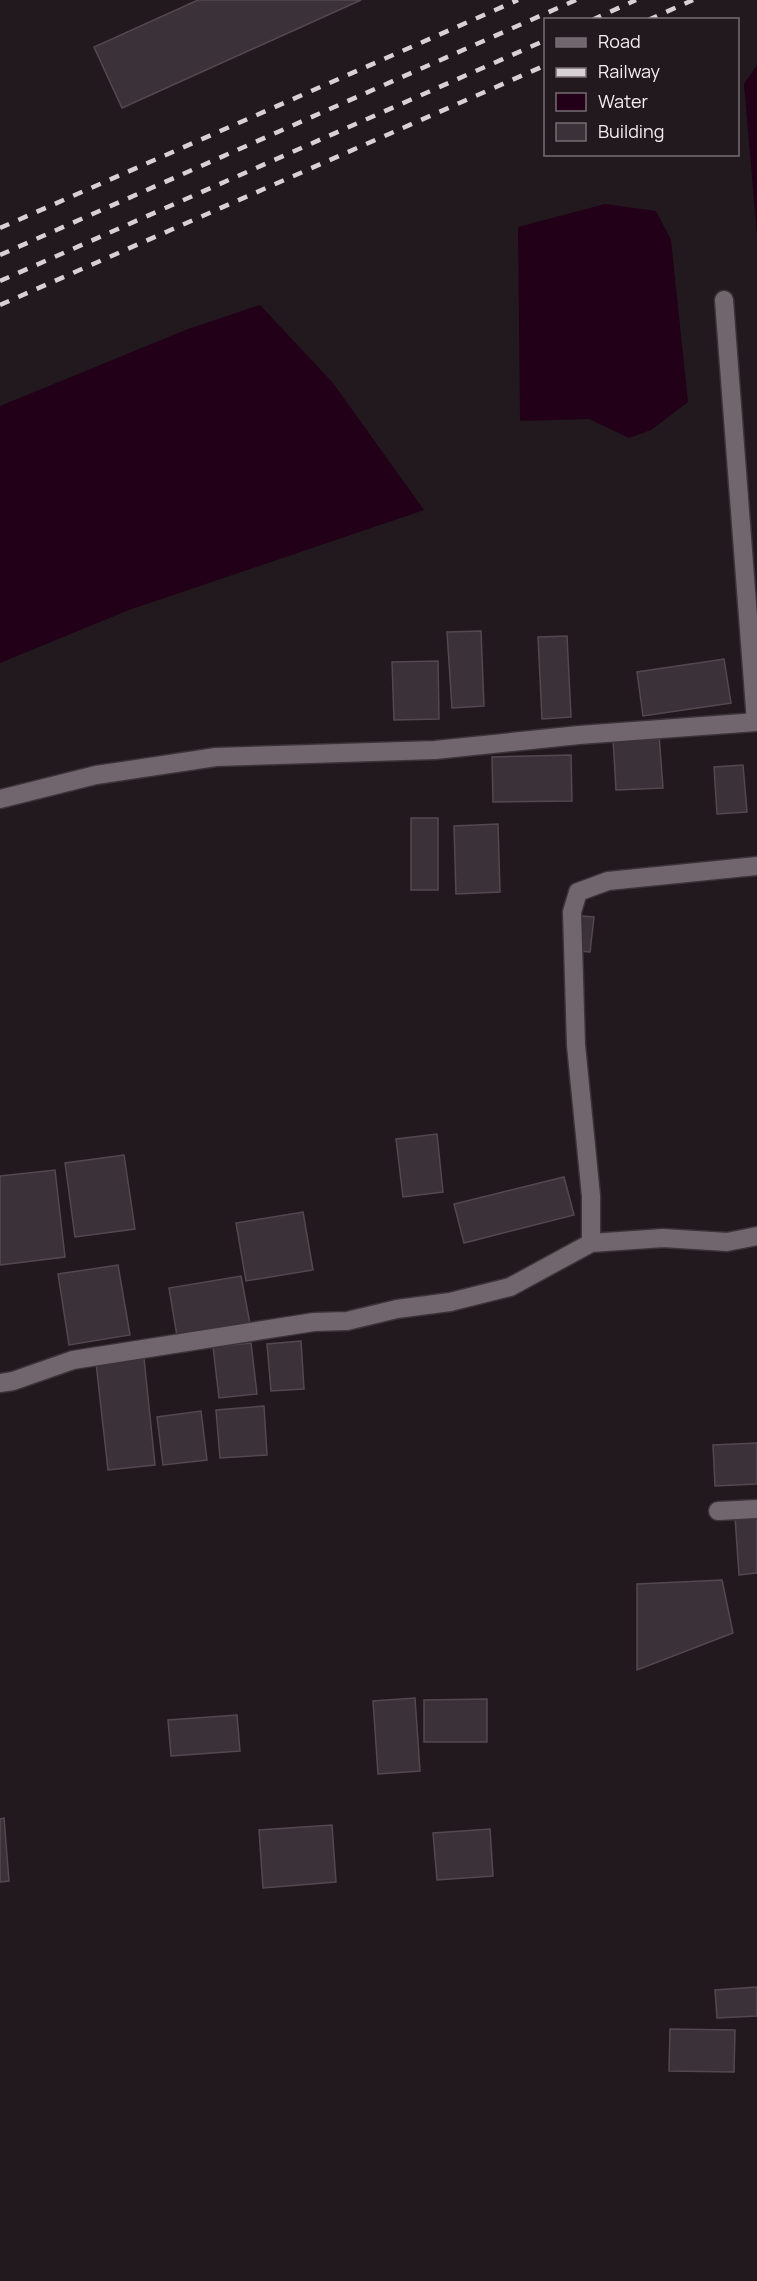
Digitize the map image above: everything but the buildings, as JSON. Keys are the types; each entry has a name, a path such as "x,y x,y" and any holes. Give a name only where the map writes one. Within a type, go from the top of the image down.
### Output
{"street":[{"path":"0,799 96,775 216,757 435,750 579,735 757,722 723,300"},
{"path":"591,1243 591,1196 576,1045 572,912 578,892 608,881 757,866"},
{"path":"0,1383 13,1381 74,1360 314,1322 346,1321 397,1309 450,1302 510,1287 591,1243 663,1238 727,1242 757,1236"},
{"path":"718,1511 757,1509"}],"water":[{"path":"757,65 757,235 744,84"},
{"path":"605,204 656,211 671,240 688,402 651,430 629,438 589,419 520,421 518,227"},
{"path":"260,305 333,383 424,510 129,610 0,663 0,406 188,329"}],"railway":[{"path":"0,228 518,0"},
{"path":"0,255 576,0"},
{"path":"596,18 636,0"},
{"path":"652,18 693,0"},
{"path":"0,281 544,41"},
{"path":"0,305 544,66"}]}
